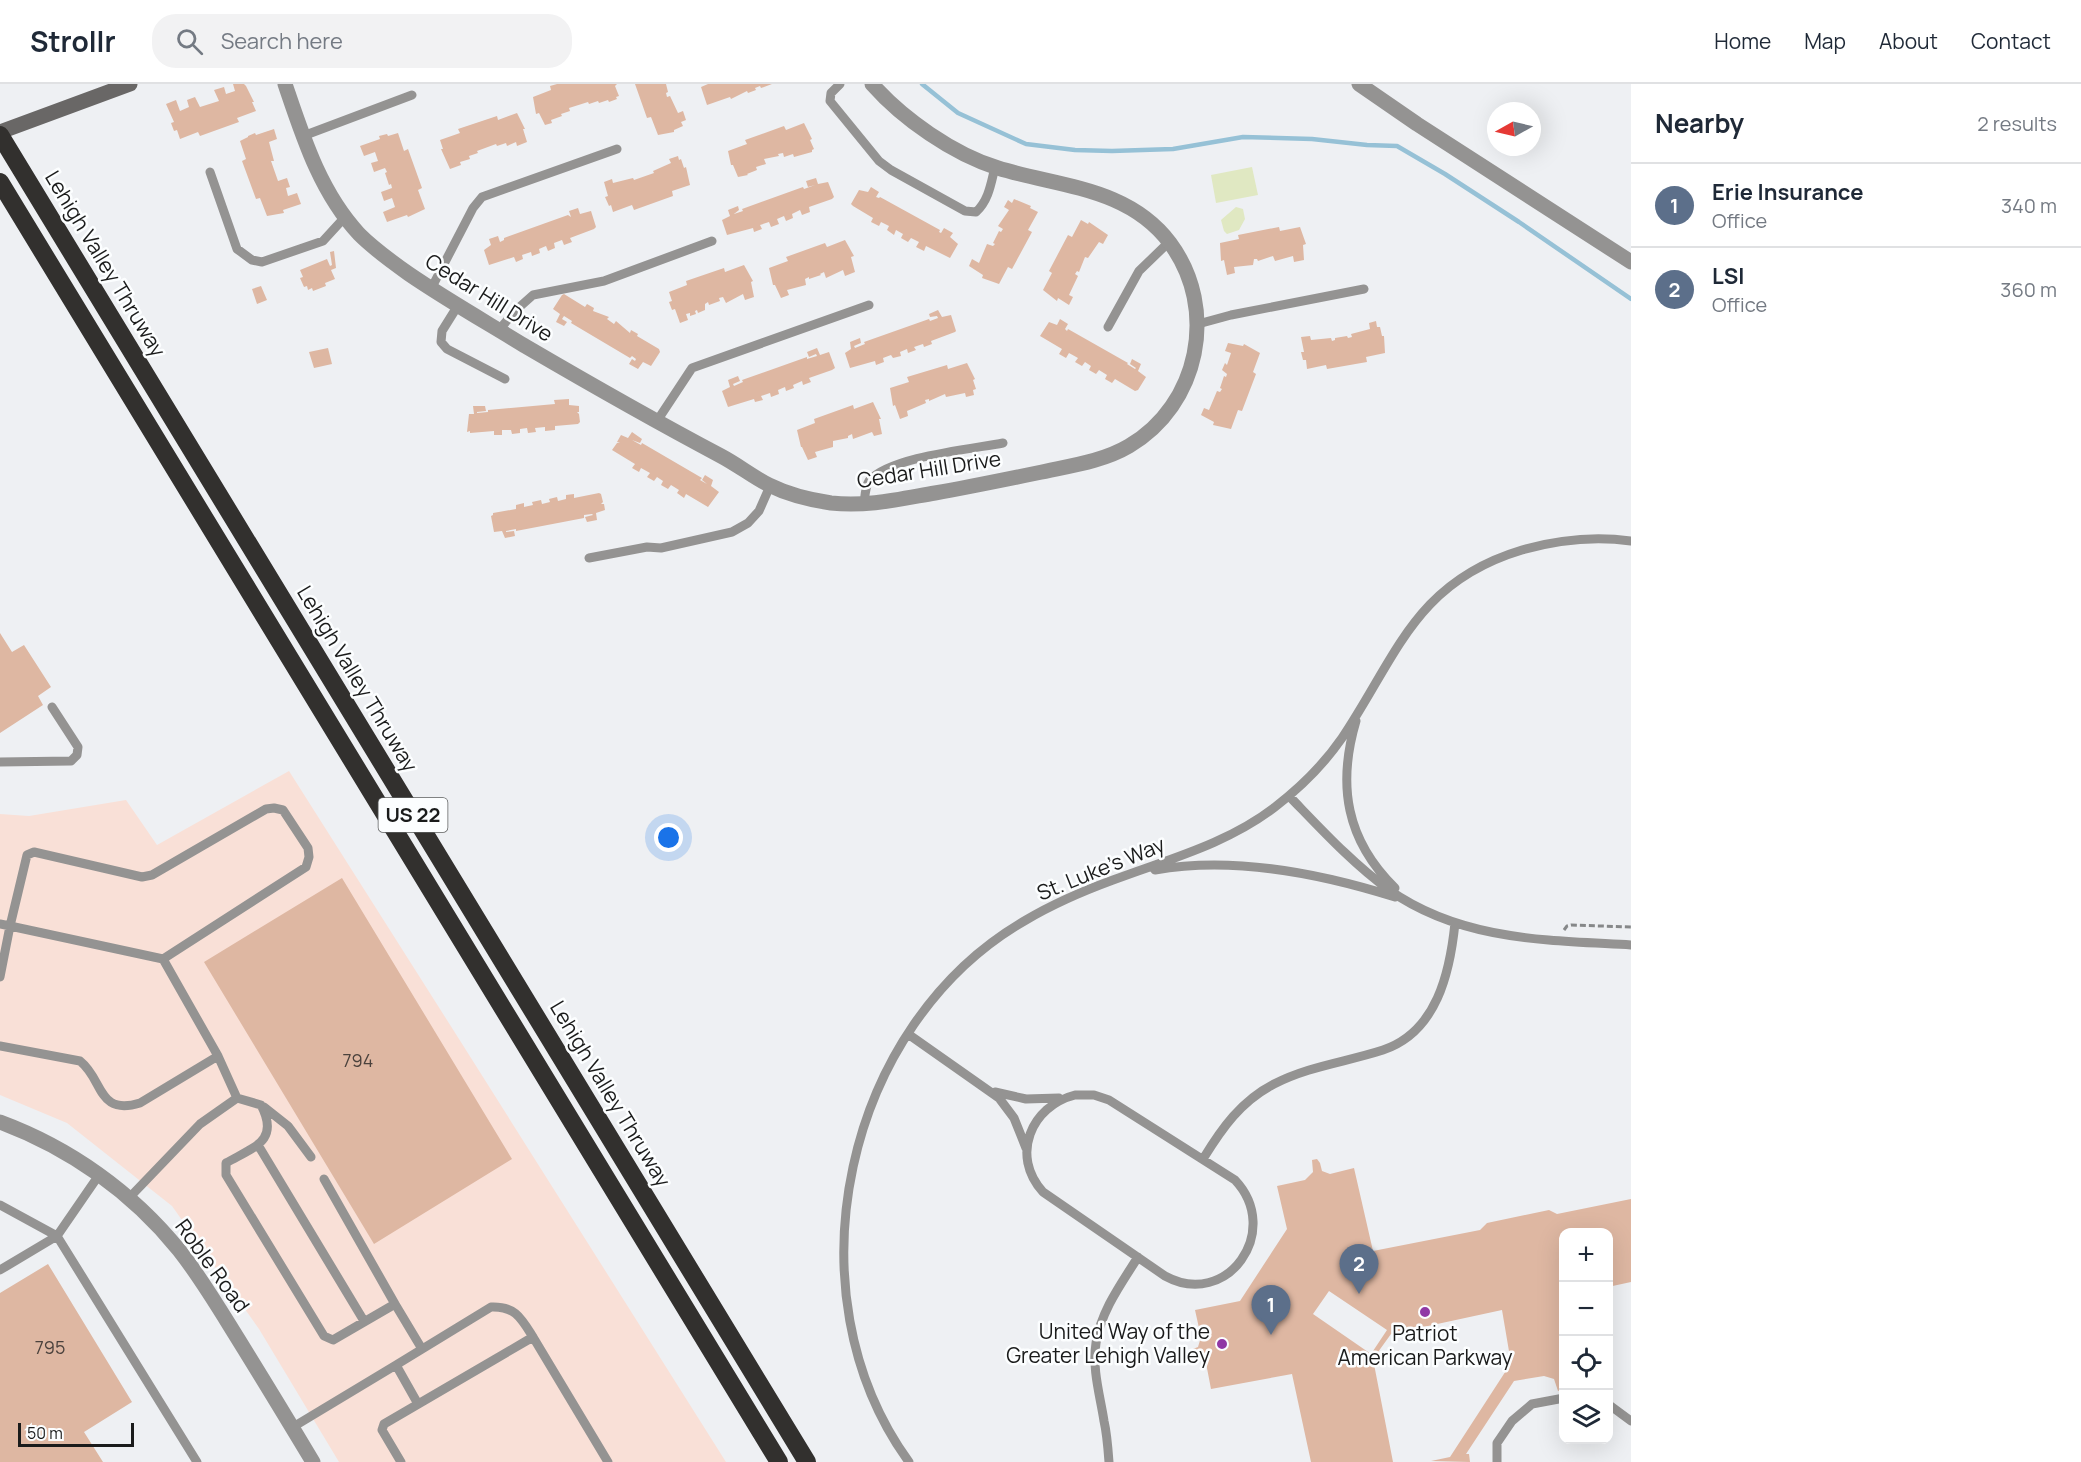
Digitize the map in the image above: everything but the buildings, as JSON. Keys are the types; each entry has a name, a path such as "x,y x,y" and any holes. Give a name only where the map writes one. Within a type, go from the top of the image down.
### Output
{"highway":[{"name":"Lehigh Valley Thruway","path":"0,133 807,1462"},
{"name":"US 22","path":"0,182 779,1462"}],"street":[{"path":"0,133 130,84"},
{"name":"Cedar Hill Drive","path":"285,84 303,136 328,193 345,217 383,256 457,307 738,465 770,486 819,500 864,504 882,503 1105,458 1127,448 1158,424 1170,410 1183,389 1196,347 1198,324 1191,285 1182,263 1169,242 1144,217 1115,199 1089,190 995,167 955,148 902,113 872,84"},
{"path":"1359,84 1631,262"},
{"name":"Roble Road","path":"0,1122 58,1148 99,1175 129,1198 160,1228 197,1274 313,1462"}],"lane":[{"path":"840,84 831,93 830,101 879,161 965,211 976,212 983,205 995,167"},
{"path":"303,136 412,95"},
{"path":"431,289 473,208 482,197 617,149"},
{"path":"210,172 237,249 252,261 262,262 323,241 345,217"},
{"path":"499,330 533,295 604,281 712,241"},
{"path":"1108,327 1139,271 1169,242"},
{"path":"1198,324 1231,315 1364,289"},
{"path":"657,421 692,368 869,305"},
{"path":"457,307 442,331 441,342 447,349 505,379"},
{"path":"864,504 867,484 877,473 898,463 1003,443"},
{"path":"589,558 647,548 661,548 732,532 748,523 759,511 770,486"},
{"name":"St. Luke's Way","path":"909,1462 880,1413 864,1374 849,1314 844,1255 848,1191 862,1132 882,1080 908,1034 937,995 995,940 1046,909 1114,879 1190,853 1225,838 1264,815 1289,796 1329,755 1397,646 1420,615 1448,588 1474,570 1506,556 1547,544 1592,539 1631,541"},
{"path":"1366,697 1356,720 1350,747 1346,789 1349,811 1359,839 1377,868 1397,890 1420,907"},
{"path":"0,762 71,761 77,756 78,747 52,707"},
{"path":"1289,796 1332,841 1372,876 1398,895 1455,923 1508,936 1631,945"},
{"path":"0,977 5,925 27,855 34,852 142,877 152,875 266,809 274,808 283,810 308,848 309,857 306,867 163,959 5,925"},
{"path":"1114,879 1142,872 1188,866 1254,867 1330,879 1379,892 1420,907"},
{"path":"1203,1159 1222,1128 1237,1111 1272,1085 1304,1071 1384,1050 1414,1033 1427,1018 1438,996 1450,960 1455,923"},
{"path":"163,959 218,1056 237,1098 261,1105 288,1126 311,1157"},
{"path":"908,1034 1001,1100 1014,1118 1023,1140 1034,1180 1046,1195 1168,1278 1191,1284 1207,1282 1222,1277 1243,1258 1253,1235 1253,1216 1250,1200 1236,1180 1105,1098 1091,1095 1022,1099 990,1090"},
{"path":"0,1046 80,1061 85,1065 101,1093 116,1106 126,1107 140,1103 218,1056"},
{"path":"1027,1154 1030,1135 1040,1115 1057,1101 1071,1096"},
{"path":"129,1198 200,1124 237,1098"},
{"path":"261,1105 269,1128 258,1145 226,1163 226,1175 324,1336 333,1340 395,1304"},
{"path":"258,1145 364,1321"},
{"path":"0,1270 57,1236 99,1175"},
{"path":"324,1179 422,1349"},
{"path":"0,1205 57,1236 197,1462"},
{"path":"1109,1462 1105,1421 1097,1386 1096,1343 1114,1294 1138,1257"},
{"path":"293,1427 491,1307 504,1307 520,1316 608,1462"},
{"path":"401,1462 382,1430 384,1424 533,1337"},
{"path":"396,1365 418,1404"},
{"path":"1497,1462 1497,1443 1512,1421 1532,1404 1559,1399"},
{"path":"1613,1408 1631,1421"}],"path":[{"path":"1564,941 1564,930 1569,925 1631,927"}],"shaded area":[{"path":"289,771 726,1462 339,1462 259,1329 172,1206 67,1123 0,1095 0,814 29,816 126,800 157,845"}],"green space":[{"path":"1252,167 1258,195 1216,203 1211,175"},
{"path":"1236,207 1243,209 1245,219 1239,230 1227,234 1221,220"}],"waterway":[{"path":"922,84 958,113 1026,144 1075,150 1112,151 1173,149 1243,137 1312,139 1397,146 1519,222 1631,299"}],"place":[{"name":"LSI","path":"1359,1294"},
{"name":"Patriot American Parkway","path":"1425,1312"},
{"name":"Erie Insurance","path":"1271,1335"},
{"name":"United Way of the Greater Lehigh Valley","path":"1222,1344"}]}
